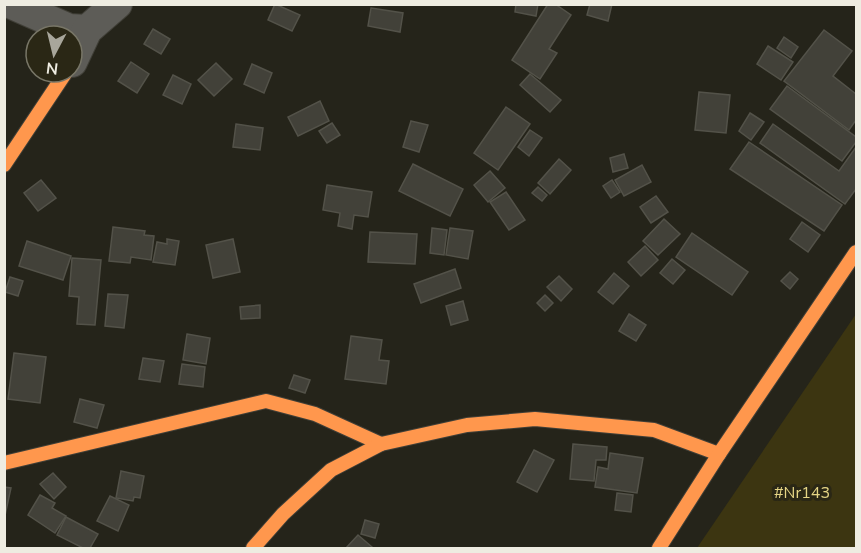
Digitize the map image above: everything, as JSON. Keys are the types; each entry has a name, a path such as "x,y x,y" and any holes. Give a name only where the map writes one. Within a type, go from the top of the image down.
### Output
{"street":[{"path":"12,4 69,29 87,30"},
{"path":"84,36 87,30 117,4"},
{"path":"4,165 58,84"},
{"path":"659,549 719,454 856,252"},
{"path":"4,463 266,401 315,414 381,444"},
{"path":"253,549 283,514 330,470 381,444 467,425 535,419 654,430 719,454"}],"green space":[{"name":"#Nr143","path":"856,314 856,548 697,548"}],"building":[{"path":"275,4 300,15 292,31 268,20"},
{"path":"516,4 538,4 536,16 515,12"},
{"path":"548,4 555,4 571,15 549,49 557,53 540,79 512,60"},
{"path":"590,4 612,4 608,21 587,15"},
{"path":"371,8 403,13 400,32 368,26"},
{"path":"153,29 170,39 161,54 144,44"},
{"path":"824,30 852,51 833,76 856,94 856,120 849,130 784,81"},
{"path":"784,37 798,47 791,58 777,48"},
{"path":"768,46 793,62 781,80 757,64"},
{"path":"131,62 149,74 137,93 118,81"},
{"path":"216,63 232,79 214,96 198,80"},
{"path":"252,64 272,73 264,93 244,84"},
{"path":"530,74 561,100 550,112 520,85"},
{"path":"173,75 191,84 182,104 163,95"},
{"path":"787,86 856,137 856,142 842,161 770,109"},
{"path":"699,92 730,95 726,133 695,130"},
{"path":"320,101 329,121 298,136 288,117"},
{"path":"506,107 530,124 498,170 474,153"},
{"path":"750,113 764,122 751,140 739,131"},
{"path":"411,121 428,125 419,152 403,147"},
{"path":"332,123 340,135 327,143 319,131"},
{"path":"236,124 263,128 260,150 233,147"},
{"path":"773,124 839,171 856,147 856,189 845,204 760,143"},
{"path":"530,130 542,138 529,156 518,147"},
{"path":"749,142 842,205 824,231 730,169"},
{"path":"624,154 628,168 613,172 610,158"},
{"path":"559,159 571,170 550,194 538,183"},
{"path":"413,164 463,189 450,216 399,191"},
{"path":"642,165 651,182 624,196 615,180"},
{"path":"490,171 505,188 488,202 474,185"},
{"path":"41,180 56,198 38,211 24,193"},
{"path":"612,180 620,192 611,198 603,186"},
{"path":"327,185 372,192 368,217 354,215 352,229 338,226 340,213 323,210"},
{"path":"538,187 547,195 542,201 532,193"},
{"path":"506,192 525,220 509,230 490,202"},
{"path":"656,196 668,212 651,223 640,207"},
{"path":"664,219 680,234 658,255 643,241"},
{"path":"802,222 820,235 808,252 790,239"},
{"path":"113,227 145,231 144,235 154,236 151,260 131,257 130,263 109,261"},
{"path":"432,228 447,230 444,255 430,253"},
{"path":"450,228 473,231 468,259 446,255"},
{"path":"370,232 417,234 415,264 368,262"},
{"path":"692,233 748,272 732,295 676,257"},
{"path":"167,239 179,241 175,265 153,262 157,242 167,244"},
{"path":"233,239 240,272 213,278 206,245"},
{"path":"27,241 71,256 63,280 19,266"},
{"path":"645,246 658,260 641,276 628,262"},
{"path":"72,258 101,260 95,325 77,324 79,297 69,296"},
{"path":"672,259 685,270 673,284 660,273"},
{"path":"455,269 461,288 421,303 414,284"},
{"path":"790,272 798,279 790,289 781,281"},
{"path":"614,273 629,286 613,304 598,292"},
{"path":"559,276 572,289 561,301 547,287"},
{"path":"10,277 23,281 18,296 5,292"},
{"path":"108,294 128,295 124,328 105,326"},
{"path":"545,295 553,303 545,311 537,303"},
{"path":"463,301 468,320 451,325 446,306"},
{"path":"260,305 260,318 241,319 240,307"},
{"path":"629,314 646,325 636,341 619,331"},
{"path":"187,334 210,338 206,364 183,360"},
{"path":"351,336 382,340 379,360 389,361 386,384 345,379"},
{"path":"14,353 46,357 40,403 8,399"},
{"path":"143,358 164,361 160,382 139,379"},
{"path":"182,364 205,367 203,387 179,384"},
{"path":"294,375 310,380 305,393 289,388"},
{"path":"80,399 104,405 97,428 74,422"},
{"path":"573,444 607,447 606,460 596,460 594,481 570,479"},
{"path":"534,450 554,460 537,492 517,482"},
{"path":"610,453 643,458 637,493 595,487 598,467 608,469"},
{"path":"121,471 144,476 140,498 134,497 133,501 116,498"},
{"path":"53,473 66,487 54,499 40,484"},
{"path":"4,487 11,488 4,520"},
{"path":"617,493 633,495 631,512 615,510"},
{"path":"40,495 55,503 52,508 66,516 55,533 28,515"},
{"path":"110,496 129,505 118,531 97,521"},
{"path":"66,517 98,534 90,548 83,548 57,535"},
{"path":"365,520 379,524 375,538 361,534"},
{"path":"358,535 372,547 346,548"}],"traffic: slow":[{"path":"4,165 58,84"},
{"path":"659,548 719,454 856,252"},
{"path":"4,463 266,401 315,414 381,444"},
{"path":"253,548 283,514 331,470 381,444 467,425 535,419 654,430 719,454"}]}
